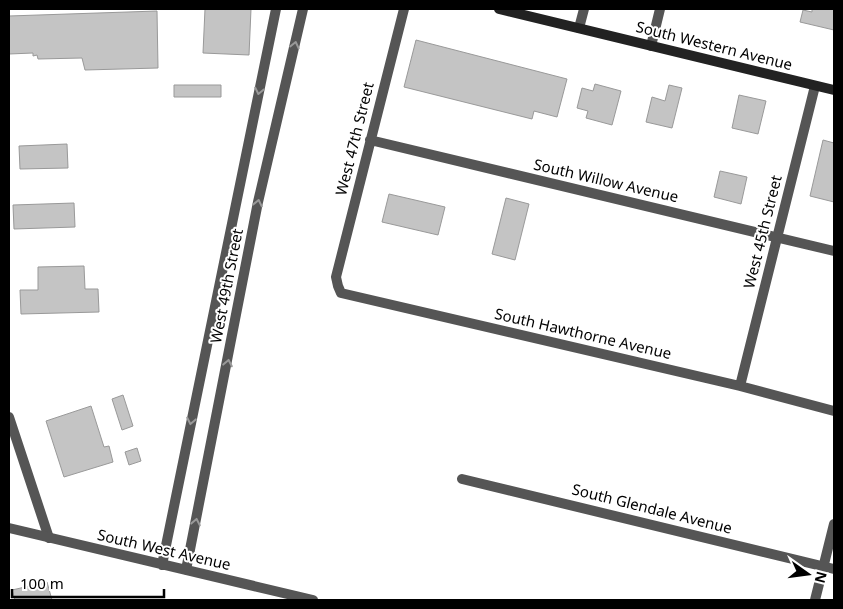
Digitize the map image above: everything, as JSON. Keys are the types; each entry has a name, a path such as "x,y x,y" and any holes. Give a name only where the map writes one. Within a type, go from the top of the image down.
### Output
{"main road":[{"name":"South Western Avenue","path":"499,9 834,90"}],"street":[{"name":"West 49th Street","path":"162,565 276,9"},
{"name":"West 49th Street","path":"186,570 258,202 303,9"},
{"name":"West 47th Street","path":"336,277 404,9"},
{"path":"579,28 584,9"},
{"path":"651,46 660,9"},
{"name":"West 45th Street","path":"740,386 815,86"},
{"name":"South Willow Avenue","path":"370,140 834,252"},
{"name":"South Hawthorne Avenue","path":"336,277 341,293 740,386 834,411"},
{"path":"9,417 49,538"},
{"name":"South Glendale Avenue","path":"462,479 829,567"},
{"path":"815,600 829,567 834,524"},
{"name":"South West Avenue","path":"9,528 313,600"}],"building":[{"path":"205,9 251,9 249,55 203,53"},
{"path":"812,9 834,9 834,30 800,22 803,10 812,12"},
{"path":"157,11 158,68 85,70 82,58 38,59 37,55 33,56 33,53 9,54 9,16"},
{"path":"416,40 567,79 557,117 534,111 532,119 404,87"},
{"path":"595,84 621,91 612,125 586,118 588,111 577,108 582,88 593,91"},
{"path":"174,85 221,85 221,97 174,97"},
{"path":"669,85 682,88 672,128 646,122 652,97 665,101"},
{"path":"739,95 766,101 758,134 732,128"},
{"path":"823,140 834,143 834,202 810,196"},
{"path":"67,144 68,168 20,169 19,146"},
{"path":"720,171 747,177 741,204 714,197"},
{"path":"389,194 445,207 438,235 382,222"},
{"path":"506,198 529,204 515,260 492,254"},
{"path":"74,203 75,227 14,229 13,205"},
{"path":"84,266 85,289 98,289 99,312 21,314 20,290 38,290 38,267"},
{"path":"123,395 133,426 122,430 112,399"},
{"path":"91,406 104,447 109,446 113,462 64,477 46,421"},
{"path":"137,448 141,461 129,465 125,452"},
{"path":"47,582 52,600 15,600 12,590"}]}
